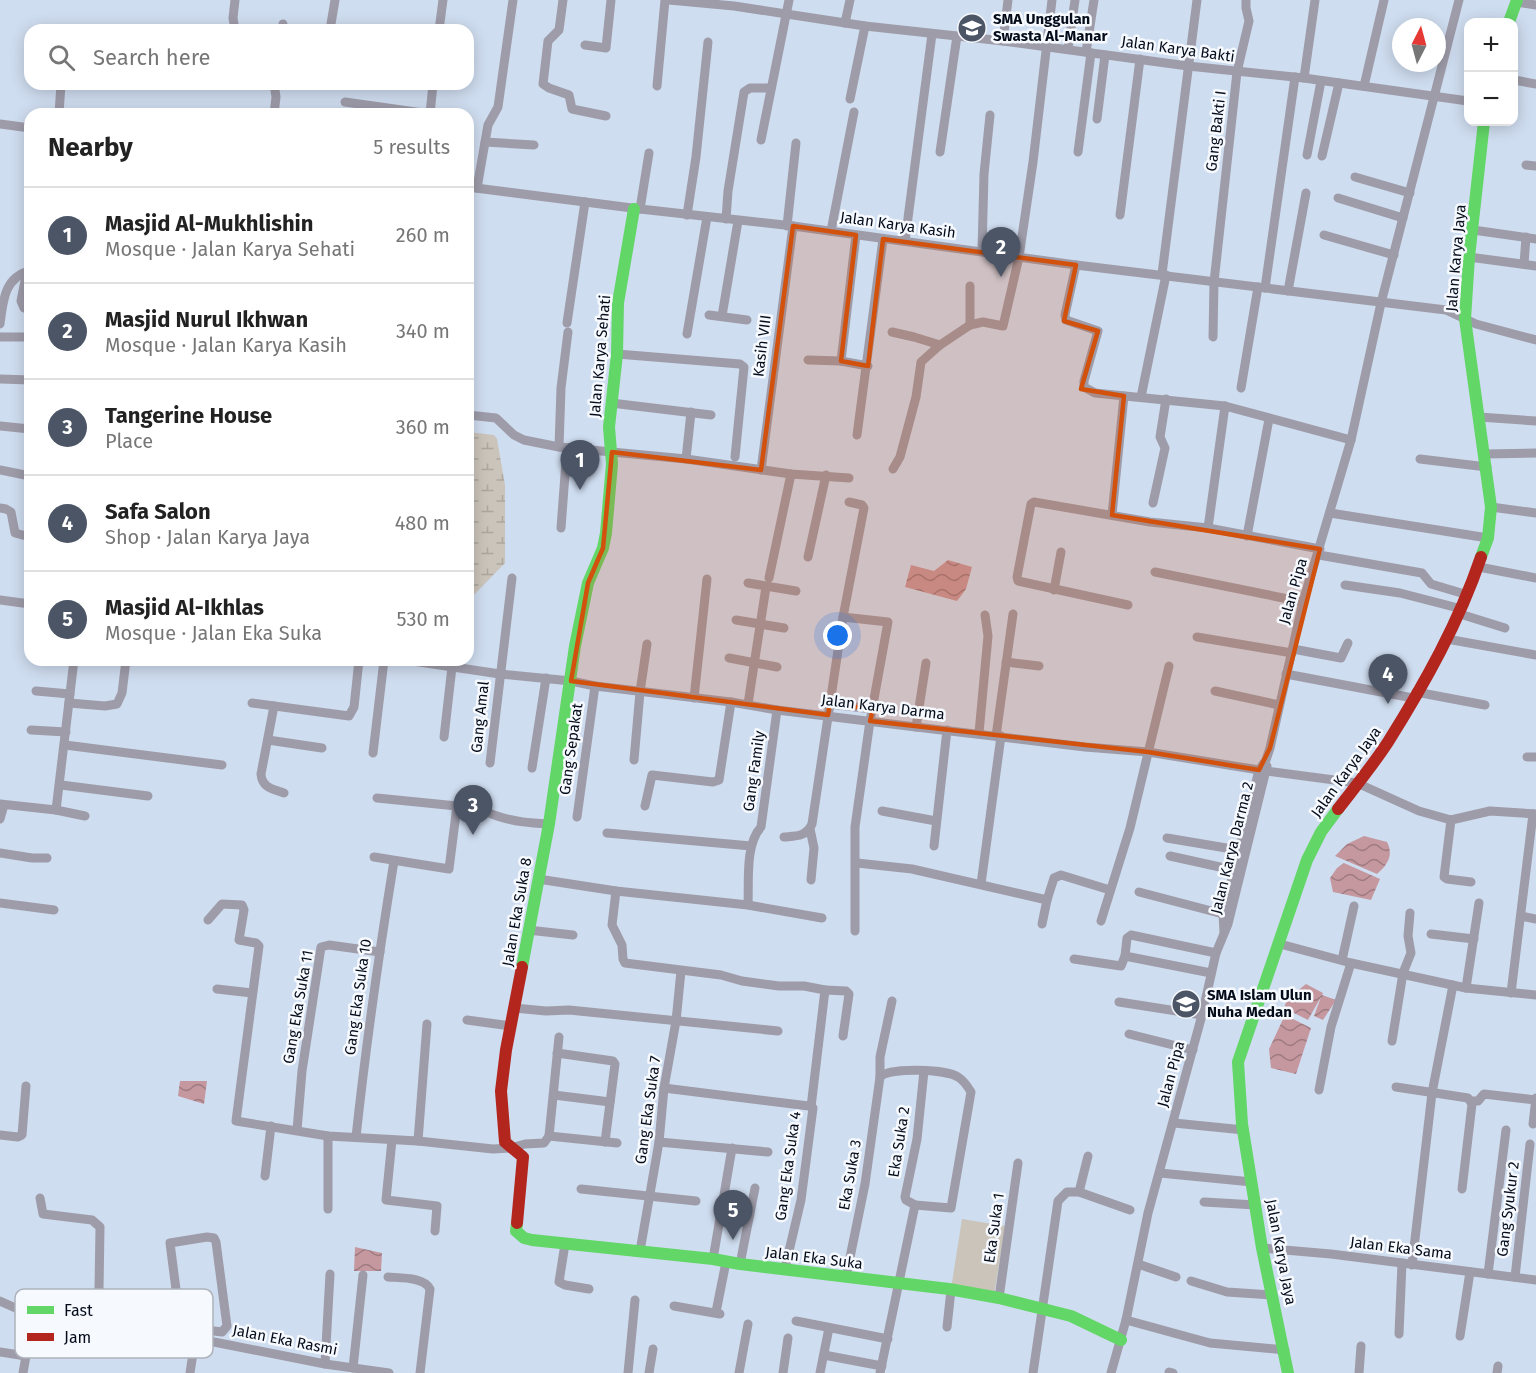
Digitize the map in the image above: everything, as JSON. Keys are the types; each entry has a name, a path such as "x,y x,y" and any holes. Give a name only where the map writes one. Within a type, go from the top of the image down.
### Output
{"street":[{"path":"234,24 235,0"},
{"path":"331,24 335,0"},
{"path":"440,24 443,0"},
{"path":"474,180 489,122 498,107 513,0"},
{"path":"563,0 559,30 548,41 543,84 569,95 572,109 606,116"},
{"path":"585,45 606,48 611,0"},
{"path":"657,86 667,0"},
{"name":"Jalan Karya Bakti","path":"667,0 756,4 787,13 865,26 1045,46 1237,72 1300,77 1464,100"},
{"path":"761,140 789,0"},
{"path":"845,23 850,0"},
{"path":"1003,41 1008,0"},
{"path":"893,469 900,457 916,397 921,362 940,345 970,325 983,322 1003,326 1019,257 1052,0"},
{"path":"1068,49 1074,0"},
{"path":"1078,152 1094,0"},
{"path":"1142,397 1164,275 1197,0"},
{"name":"Gang Bakti I","path":"1213,338 1214,282 1237,72 1250,21 1246,0"},
{"path":"1242,388 1315,0"},
{"path":"1364,86 1384,0"},
{"name":"Jalan Pipa","path":"1263,771 1303,602 1351,440 1382,303 1459,0"},
{"path":"1510,18 1516,1 1536,5"},
{"path":"850,99 865,26"},
{"path":"905,241 932,34"},
{"path":"939,152 957,36"},
{"path":"687,215 696,157 708,42"},
{"path":"1097,119 1105,55"},
{"path":"1120,215 1140,59"},
{"path":"1307,155 1321,81"},
{"path":"1518,81 1536,84"},
{"path":"1322,156 1339,83"},
{"path":"726,219 728,191 744,92 750,88 771,88"},
{"path":"59,108 61,90"},
{"path":"275,90 275,108"},
{"path":"431,108 433,90"},
{"path":"345,102 388,108"},
{"path":"831,231 854,112"},
{"path":"982,251 984,174 990,115"},
{"path":"0,124 24,127"},
{"name":"Jalan Karya Jaya","path":"1288,1373 1262,1248 1244,1130 1238,1062 1280,944 1300,875 1312,848 1387,743 1447,639 1468,595 1488,538 1491,507 1465,320 1469,257 1484,126"},
{"path":"485,142 534,145"},
{"name":"Kasih VIII","path":"761,470 790,226 796,143"},
{"path":"637,209 649,153"},
{"path":"1355,177 1410,193"},
{"name":"Jalan Karya Kasih","path":"474,187 1446,310 1465,320 1491,329 1536,340"},
{"path":"1288,291 1306,193"},
{"path":"1338,198 1403,218"},
{"path":"561,528 563,447 561,388 585,202"},
{"name":"Jalan Karya Sehati","path":"571,681 575,646 588,583 603,548 610,490 612,452 609,427 617,354 618,303 637,209"},
{"path":"687,334 707,217"},
{"path":"722,316 738,220"},
{"path":"1473,230 1536,238"},
{"path":"841,361 856,235"},
{"path":"1324,235 1394,255"},
{"path":"1524,264 1526,237"},
{"path":"857,435 868,366 883,238"},
{"path":"1469,257 1536,266"},
{"path":"1076,265 1065,315 1066,320 1098,331 1083,387 1095,393 1225,406 1351,440"},
{"path":"0,324 8,286 16,276 24,273"},
{"path":"970,286 970,325"},
{"path":"24,290 21,301 24,308"},
{"path":"708,315 747,320"},
{"path":"892,332 940,345"},
{"path":"0,337 24,338"},
{"path":"617,354 740,364 744,367 735,457"},
{"path":"808,360 841,361 868,366"},
{"path":"0,379 24,380"},
{"path":"1112,515 1124,396"},
{"path":"1153,503 1165,448 1160,437 1166,399"},
{"path":"611,403 711,415"},
{"path":"1208,528 1225,406"},
{"path":"686,459 691,411"},
{"path":"474,416 496,418 514,435 524,440 563,447 686,459 791,474 849,478"},
{"path":"1479,417 1536,421"},
{"path":"1246,536 1269,419"},
{"path":"0,426 24,428"},
{"path":"1420,459 1486,460 1536,453"},
{"path":"0,470 24,475"},
{"path":"748,704 767,582 791,474"},
{"path":"808,557 826,476"},
{"path":"811,880 814,848 810,829 843,617 864,508 862,505 849,502"},
{"path":"1128,605 1018,581 1031,504 1034,502 1150,522 1208,528 1422,573 1431,584 1468,595"},
{"path":"1491,507 1536,513"},
{"path":"0,508 6,508 11,512 15,533 24,535"},
{"path":"1330,513 1488,538"},
{"path":"1054,590 1061,552"},
{"path":"1479,567 1536,578"},
{"path":"1155,572 1303,602"},
{"name":"Gang Amal","path":"490,763 512,578"},
{"path":"694,698 707,579"},
{"path":"748,583 767,582 796,591"},
{"path":"1345,585 1400,593 1505,628"},
{"path":"0,600 24,603"},
{"path":"981,884 1013,614"},
{"path":"978,733 988,636 985,615"},
{"path":"843,617 888,622 870,720 855,827 857,863 855,931"},
{"path":"736,620 784,628"},
{"path":"1197,637 1341,658 1343,658 1348,643"},
{"path":"1447,639 1536,655"},
{"path":"634,760 647,644"},
{"path":"729,658 777,667"},
{"path":"1006,662 1039,666"},
{"path":"916,727 926,663"},
{"path":"56,810 61,785 73,666"},
{"path":"36,691 105,706 117,704 122,693 125,666"},
{"path":"252,702 349,716 354,707 358,666"},
{"path":"374,753 383,666"},
{"name":"Jalan Karya Darma","path":"445,666 748,704 777,710 1085,747 1148,752 1263,771 1357,783 1419,811 1451,820"},
{"path":"1101,921 1130,828 1169,666"},
{"path":"444,737 452,667"},
{"path":"1286,674 1485,705"},
{"path":"532,768 546,678"},
{"name":"Jalan Eka Suka 8","path":"510,1148 505,1143 501,1091 528,930 549,824 571,681"},
{"name":"Gang Sepakat","path":"577,817 595,686"},
{"path":"1215,691 1279,705"},
{"path":"645,806 652,775 712,782 719,780 731,702"},
{"path":"830,704 872,709"},
{"path":"274,706 262,781 264,786 284,793"},
{"name":"Gang Family","path":"748,905 751,846 756,832 761,827 777,710"},
{"path":"31,730 66,732"},
{"path":"934,846 947,730"},
{"path":"268,740 322,747"},
{"path":"65,745 222,765"},
{"name":"Jalan Karya Darma 2","path":"1251,819 1263,771"},
{"path":"61,785 148,796"},
{"path":"376,798 457,806 467,804 482,808 497,816 524,822 549,824"},
{"path":"0,819 2,805 56,810 85,816"},
{"path":"374,857 449,869 457,806"},
{"path":"1472,882 1447,879 1444,876 1451,820 1490,811 1534,814 1511,993"},
{"path":"882,812 936,821"},
{"name":"Jalan Pipa","path":"1111,1373 1216,953 1224,932 1223,914 1251,819"},
{"path":"784,837 801,836 810,829"},
{"path":"608,833 751,846"},
{"path":"1167,838 1242,851"},
{"path":"0,853 47,858"},
{"path":"1170,856 1237,871"},
{"name":"Gang Eka Suka 10","path":"356,1137 366,1045 394,861"},
{"path":"857,863 912,869 1047,900"},
{"name":"Jalan Karya Darma 2","path":"1224,932 1228,924 1237,871"},
{"path":"1042,924 1054,878 1061,875 1110,890"},
{"path":"538,879 616,891 748,905 822,918"},
{"path":"616,891 612,925 622,945 623,961 629,964 721,975 742,981 779,986 804,986 846,991 849,994 843,1036"},
{"path":"1139,892 1223,914"},
{"path":"0,903 54,910"},
{"path":"1467,988 1479,903"},
{"path":"208,920 222,904 243,906 239,940 256,943 259,946 236,1121 328,1136 418,1141 493,1149 544,1143 549,1136 559,1037"},
{"path":"1319,1090 1347,961 1354,906"},
{"path":"1392,1041 1403,973 1411,953 1408,936 1410,913"},
{"path":"1521,916 1536,919"},
{"path":"528,930 573,934"},
{"path":"1431,934 1474,939"},
{"path":"1074,958 1121,966 1125,956 1127,938 1131,935 1216,953"},
{"path":"1280,944 1467,988 1536,995"},
{"name":"Gang Eka Suka 11","path":"297,1130 302,1071 321,947 329,945 380,952"},
{"path":"1125,956 1211,973"},
{"name":"Gang Eka Suka 7","path":"640,1251 659,1142 664,1089 676,1021 681,971"},
{"path":"1412,1265 1432,1093 1453,985"},
{"path":"217,988 252,993"},
{"path":"810,1107 825,990"},
{"name":"Eka Suka 3","path":"846,1277 865,1184 880,1077 880,1057 892,1001"},
{"path":"1119,1002 1202,1015"},
{"path":"514,1008 546,1011 569,1010 778,1031"},
{"path":"467,1020 511,1026"},
{"path":"418,1141 427,1024"},
{"path":"1129,1034 1193,1050"},
{"path":"557,1053 613,1060 615,1064 606,1142"},
{"path":"880,1077 887,1072 924,1071 957,1076 971,1094 951,1208 915,1205"},
{"name":"Eka Suka 2","path":"881,1369 915,1205 905,1197 917,1139 924,1071"},
{"path":"0,1135 18,1137 22,1135 26,1086"},
{"path":"1396,1087 1468,1098 1471,1101 1478,1101 1484,1094 1536,1099 1533,1124"},
{"name":"Gang Eka Suka 4","path":"664,1089 743,1097 810,1107 813,1110 801,1200 785,1268"},
{"path":"554,1095 610,1102"},
{"path":"1462,1189 1471,1101"},
{"path":"1174,1123 1244,1130"},
{"path":"265,1176 271,1126"},
{"path":"1488,1274 1506,1130"},
{"path":"328,1136 328,1209"},
{"path":"549,1136 617,1143"},
{"path":"392,1140 386,1200 437,1206 435,1232"},
{"path":"659,1142 768,1152"},
{"name":"Gang Syukur 2","path":"1515,1277 1530,1144"},
{"name":"Jalan Eka Suka","path":"510,1148 523,1157 516,1231 524,1238 565,1245 640,1251 785,1268 999,1298 1083,1321 1121,1340"},
{"path":"713,1259 732,1148"},
{"path":"1079,1192 1088,1156"},
{"name":"Eka Suka 1","path":"999,1298 1018,1162"},
{"path":"1160,1173 1252,1182"},
{"path":"740,1264 755,1188"},
{"path":"582,1190 650,1195 696,1202"},
{"path":"1034,1373 1041,1309 1052,1254 1058,1201 1067,1192 1079,1192 1130,1210"},
{"path":"40,1197 44,1214 92,1220 100,1227 99,1289"},
{"path":"1204,1202 1256,1205"},
{"path":"175,1289 170,1243 207,1237 214,1239 223,1285 227,1326 222,1332 213,1332"},
{"path":"565,1245 558,1281 565,1286 589,1289"},
{"name":"Jalan Eka Sama","path":"1262,1248 1331,1254 1536,1280"},
{"path":"674,1306 718,1313 726,1262"},
{"path":"1399,1334 1402,1263"},
{"path":"1138,1264 1176,1277"},
{"path":"1460,1336 1470,1272"},
{"path":"325,1364 330,1274"},
{"path":"353,1368 363,1275"},
{"path":"388,1277 421,1281 430,1289 420,1373"},
{"path":"1191,1281 1227,1292 1273,1295"},
{"path":"947,1326 951,1290"},
{"path":"628,1373 635,1300"},
{"name":"Jalan Eka Rasmi","path":"0,1301 15,1308"},
{"path":"1126,1320 1218,1345 1285,1350"},
{"path":"796,1321 888,1339"},
{"path":"739,1373 748,1324"},
{"path":"820,1373 829,1328"},
{"path":"783,1373 788,1338"},
{"name":"Jalan Eka Rasmi","path":"213,1343 389,1373"},
{"path":"1359,1373 1361,1346"},
{"path":"649,1373 653,1349"},
{"path":"0,1352 15,1354"},
{"path":"824,1354 881,1369"},
{"path":"23,1373 26,1358"},
{"path":"190,1373 192,1358"}],"highlighted area":[{"path":"793,226 856,235 841,361 868,366 883,239 1076,265 1064,321 1098,331 1081,389 1124,396 1112,515 1320,549 1270,748 1259,770 1148,752 870,721 873,709 830,704 828,715 571,681 588,583 603,548 612,452 761,470"}],"green space":[{"path":"474,433 494,435 497,439 505,485 505,563 474,595"},
{"path":"962,1219 1005,1226 994,1296 951,1289"}],"water":[{"path":"948,560 972,567 966,589 957,601 905,587 911,565 934,571"},
{"path":"1364,836 1387,842 1389,847 1390,856 1377,874 1335,856 1347,844"},
{"path":"1344,863 1380,879 1371,900 1333,892 1330,878"},
{"path":"1306,984 1323,993 1322,995 1336,1000 1323,1020 1314,1016 1321,997 1308,1020 1284,1008 1287,999"},
{"path":"1285,1015 1311,1028 1296,1074 1271,1068 1269,1049"},
{"path":"180,1081 207,1081 204,1104 178,1096"},
{"path":"355,1247 382,1253 381,1271 354,1271"}],"traffic: fast":[{"path":"1510,18 1517,0"},
{"path":"1481,557 1488,538 1491,507 1465,319 1469,257 1484,126"},
{"path":"522,967 549,824 575,646 588,583 603,548 606,533 612,464 609,427 617,354 618,303 634,209"},
{"path":"1288,1373 1262,1248 1242,1124 1238,1062 1307,860 1321,832 1338,809"},
{"path":"517,1223 516,1231 524,1238 532,1240 713,1259 949,1289 999,1298 1071,1316 1121,1340"}],"traffic: jam":[{"path":"1338,809 1382,751 1415,697 1452,629 1481,557"},
{"path":"517,1223 523,1157 505,1142 501,1091 506,1050 522,967"}],"place":[{"name":"SMA Unggulan Swasta Al-Manar","path":"972,28"},
{"name":"Masjid Nurul Ikhwan","path":"1001,277"},
{"name":"Masjid Al-Mukhlishin","path":"580,490"},
{"name":"Safa Salon","path":"1388,704"},
{"name":"Tangerine House","path":"473,835"},
{"name":"SMA Islam Ulun Nuha Medan","path":"1186,1004"},
{"name":"Masjid Al-Ikhlas","path":"733,1240"}]}
